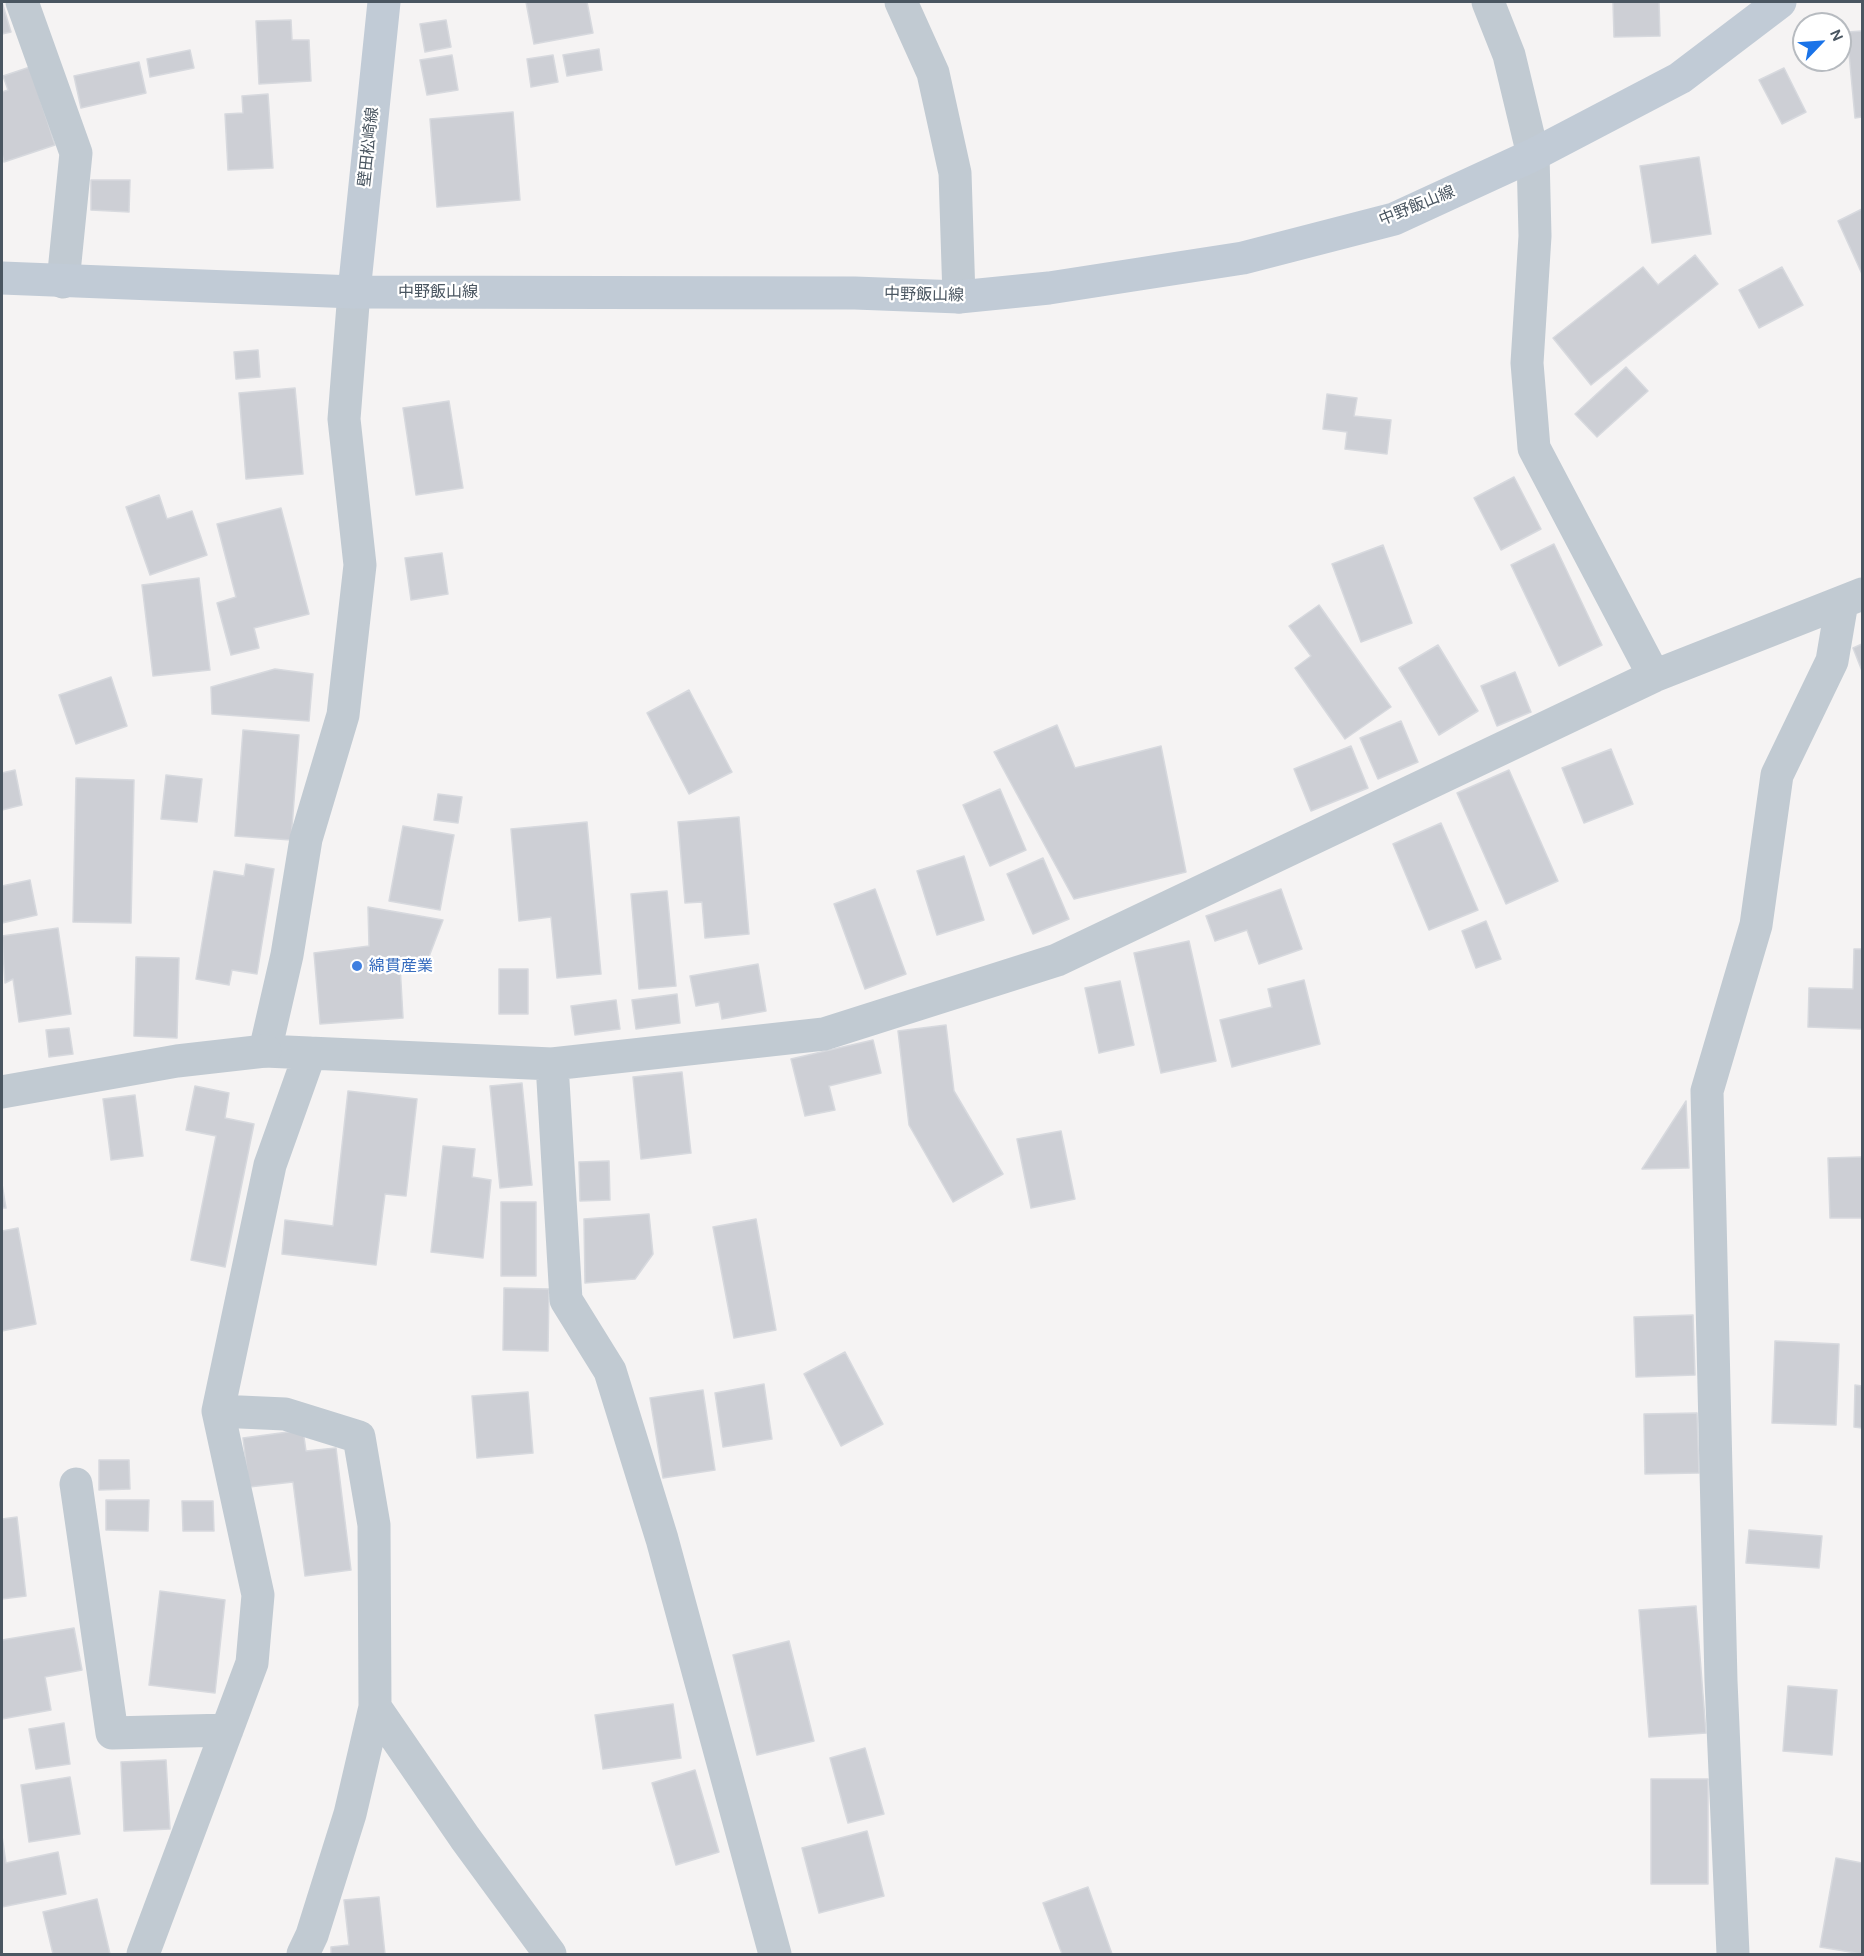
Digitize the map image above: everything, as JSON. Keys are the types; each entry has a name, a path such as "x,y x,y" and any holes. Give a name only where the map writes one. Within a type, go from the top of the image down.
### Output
{"main road":[{"name":"壁田松崎線","path":"354,292 384,2"},
{"name":"中野飯山線","path":"2,278 354,292 855,293 959,297 1049,288 1243,258 1394,219 1533,155 1680,78 1780,2"}],"street":[{"path":"22,2 76,153 63,282"},
{"path":"901,2 933,73 955,172 959,297"},
{"path":"1488,2 1509,55 1533,155 1535,236 1527,363 1534,448 1654,676"},
{"path":"265,1051 287,956 306,838 343,715 360,565 344,419 354,292"},
{"path":"2,1092 177,1061 265,1051 552,1064 824,1034 1057,960 1654,676 1852,598"},
{"path":"1733,1954 1721,1682 1707,1091 1756,925 1777,775 1832,661 1852,598"},
{"path":"142,1954 252,1663 258,1595 218,1411 270,1165 310,1053"},
{"path":"552,1064 566,1300 610,1371 662,1539 775,1954"},
{"path":"218,1411 285,1414 359,1437 374,1525 375,1707 350,1814 312,1935 303,1954"},
{"path":"76,1484 112,1733 227,1730"},
{"path":"375,1707 465,1838 550,1954"}],"building":[{"path":"2,2 11,32 2,34"},
{"path":"526,2 587,2 593,33 534,44"},
{"path":"1613,2 1659,2 1660,36 1614,37"},
{"path":"291,20 292,40 309,40 311,81 259,84 256,21"},
{"path":"446,20 451,47 425,52 420,24"},
{"path":"1862,31 1862,117 1855,118 1851,72 1852,32"},
{"path":"599,49 602,70 567,76 563,55"},
{"path":"190,50 194,68 150,77 147,59"},
{"path":"452,55 458,90 427,95 420,60"},
{"path":"553,55 558,82 531,87 527,59"},
{"path":"139,62 146,93 81,108 74,76"},
{"path":"30,67 55,145 4,162 2,92 8,90 3,76"},
{"path":"1784,68 1806,112 1782,124 1759,80"},
{"path":"268,94 273,168 228,170 225,114 243,113 242,96"},
{"path":"513,112 520,200 437,207 430,119"},
{"path":"1699,157 1711,234 1652,243 1640,166"},
{"path":"91,180 130,180 129,212 91,210"},
{"path":"1862,209 1862,274 1838,221"},
{"path":"1695,255 1718,284 1591,385 1553,338 1643,267 1658,285"},
{"path":"1782,267 1803,305 1759,328 1739,290"},
{"path":"258,350 260,377 236,379 234,352"},
{"path":"1626,367 1648,391 1597,437 1575,414"},
{"path":"295,388 303,474 246,479 239,393"},
{"path":"1327,394 1357,398 1354,416 1391,420 1387,454 1345,449 1347,432 1323,429"},
{"path":"449,401 463,488 416,495 403,408"},
{"path":"1514,477 1541,529 1501,550 1474,498"},
{"path":"159,495 167,519 192,511 207,555 150,575 126,507"},
{"path":"281,508 309,614 254,628 259,648 231,655 217,603 236,597 217,524"},
{"path":"1554,544 1602,645 1559,666 1511,565"},
{"path":"1383,545 1412,623 1361,642 1332,564"},
{"path":"442,553 448,594 411,600 405,558"},
{"path":"199,578 210,670 153,676 142,585"},
{"path":"1319,605 1391,707 1345,739 1295,668 1311,656 1289,626"},
{"path":"1862,644 1862,671 1853,648"},
{"path":"1438,645 1478,711 1439,735 1399,668"},
{"path":"275,669 313,674 309,721 212,714 211,687"},
{"path":"1515,672 1531,712 1497,726 1481,686"},
{"path":"111,677 127,726 76,744 59,695"},
{"path":"689,690 732,772 689,794 647,713"},
{"path":"1401,721 1418,762 1378,779 1360,738"},
{"path":"1057,725 1075,768 1161,746 1186,872 1074,899 994,752"},
{"path":"243,730 299,735 291,840 235,836"},
{"path":"1351,746 1368,788 1311,811 1294,769"},
{"path":"1611,749 1633,804 1584,823 1562,768"},
{"path":"15,770 22,805 2,810 2,773"},
{"path":"1509,770 1558,881 1506,904 1457,793"},
{"path":"166,775 202,779 197,822 161,819"},
{"path":"76,778 134,780 131,923 73,922"},
{"path":"1000,789 1026,850 990,866 963,805"},
{"path":"438,794 462,797 458,823 434,820"},
{"path":"739,817 749,934 705,938 702,902 685,903 678,822"},
{"path":"587,822 601,974 557,978 551,917 519,921 511,829"},
{"path":"1441,823 1478,910 1429,930 1393,844"},
{"path":"403,826 454,835 440,910 389,901"},
{"path":"964,856 984,920 937,935 917,871"},
{"path":"1043,858 1069,919 1033,934 1007,874"},
{"path":"246,864 274,869 257,974 232,970 229,985 196,979 214,871 244,876"},
{"path":"30,880 37,915 2,923 2,886"},
{"path":"875,889 906,974 865,989 834,904"},
{"path":"1281,889 1302,949 1259,964 1247,930 1215,941 1206,916"},
{"path":"667,891 676,986 639,989 631,894"},
{"name":"綿貫産業","path":"368,907 443,920 425,967 400,965 403,1018 320,1024 314,953 369,946"},
{"path":"1486,921 1501,959 1476,968 1462,931"},
{"path":"58,928 71,1014 19,1022 13,979 5,983 2,936"},
{"path":"1189,941 1216,1061 1161,1073 1134,953"},
{"path":"1854,949 1862,949 1862,1029 1808,1027 1809,988 1853,989"},
{"path":"136,957 179,958 177,1038 134,1036"},
{"path":"758,964 766,1011 722,1019 719,1002 696,1006 690,976"},
{"path":"499,969 528,969 528,1014 499,1014"},
{"path":"1304,980 1320,1044 1232,1067 1220,1020 1272,1007 1268,989"},
{"path":"1120,981 1134,1045 1099,1053 1085,988"},
{"path":"677,994 680,1023 636,1029 632,1000"},
{"path":"616,1000 620,1029 575,1035 571,1006"},
{"path":"946,1025 954,1091 1003,1174 953,1202 909,1125 898,1031"},
{"path":"69,1028 73,1054 49,1057 46,1030"},
{"path":"873,1040 881,1073 829,1086 835,1110 805,1116 791,1059"},
{"path":"682,1072 691,1153 641,1159 633,1077"},
{"path":"522,1083 532,1185 500,1188 490,1086"},
{"path":"195,1086 229,1093 225,1118 254,1124 225,1267 191,1260 216,1136 186,1130"},
{"path":"348,1091 417,1099 406,1196 385,1194 376,1265 282,1254 285,1220 333,1226"},
{"path":"135,1095 143,1156 111,1160 103,1099"},
{"path":"1686,1101 1689,1168 1642,1169"},
{"path":"1061,1131 1075,1199 1031,1208 1017,1139"},
{"path":"443,1146 475,1149 472,1177 491,1180 483,1258 431,1252"},
{"path":"1862,1157 1862,1218 1830,1218 1828,1158"},
{"path":"609,1161 610,1200 580,1201 579,1162"},
{"path":"2,1184 6,1208 2,1208"},
{"path":"501,1202 536,1202 536,1276 501,1276"},
{"path":"649,1214 653,1254 635,1279 585,1283 584,1219"},
{"path":"756,1219 776,1330 734,1338 713,1227"},
{"path":"18,1228 36,1324 2,1331 2,1231"},
{"path":"504,1288 549,1289 548,1351 503,1350"},
{"path":"1693,1315 1695,1375 1636,1377 1634,1317"},
{"path":"1775,1341 1839,1344 1836,1425 1772,1423"},
{"path":"845,1352 883,1424 841,1446 804,1374"},
{"path":"764,1384 772,1439 723,1447 715,1393"},
{"path":"1855,1385 1862,1386 1862,1428 1854,1427"},
{"path":"703,1390 715,1470 663,1478 650,1398"},
{"path":"528,1392 533,1453 477,1458 472,1396"},
{"path":"1697,1413 1699,1473 1645,1474 1644,1414"},
{"path":"303,1430 306,1451 336,1448 351,1570 305,1576 293,1482 249,1487 243,1438"},
{"path":"99,1460 129,1460 130,1489 99,1490"},
{"path":"106,1500 149,1500 148,1531 106,1530"},
{"path":"182,1501 213,1501 214,1531 183,1531"},
{"path":"17,1517 26,1596 2,1599 2,1519"},
{"path":"1749,1530 1822,1536 1819,1568 1746,1563"},
{"path":"160,1591 225,1600 215,1693 149,1685"},
{"path":"1696,1606 1706,1733 1649,1737 1639,1610"},
{"path":"74,1628 82,1670 45,1677 51,1710 2,1719 2,1640"},
{"path":"789,1641 814,1741 757,1755 733,1655"},
{"path":"1788,1686 1837,1690 1832,1755 1783,1751"},
{"path":"673,1704 681,1758 603,1769 595,1715"},
{"path":"64,1723 70,1764 36,1769 29,1729"},
{"path":"865,1748 884,1814 848,1823 830,1758"},
{"path":"166,1760 170,1829 124,1831 121,1762"},
{"path":"695,1770 719,1852 676,1865 652,1783"},
{"path":"70,1777 80,1834 29,1842 21,1785"},
{"path":"1651,1779 1708,1779 1708,1884 1651,1884"},
{"path":"867,1831 884,1896 819,1913 802,1848"},
{"path":"2,1836 6,1863 58,1852 66,1894 2,1907"},
{"path":"1836,1858 1862,1863 1862,1954 1820,1947"},
{"path":"1088,1887 1112,1954 1062,1954 1043,1903"},
{"path":"379,1897 385,1954 331,1954 331,1947 349,1945 344,1900"},
{"path":"97,1899 110,1954 53,1954 43,1912"}],"place":[{"name":"綿貫産業","path":"357,966"}]}
